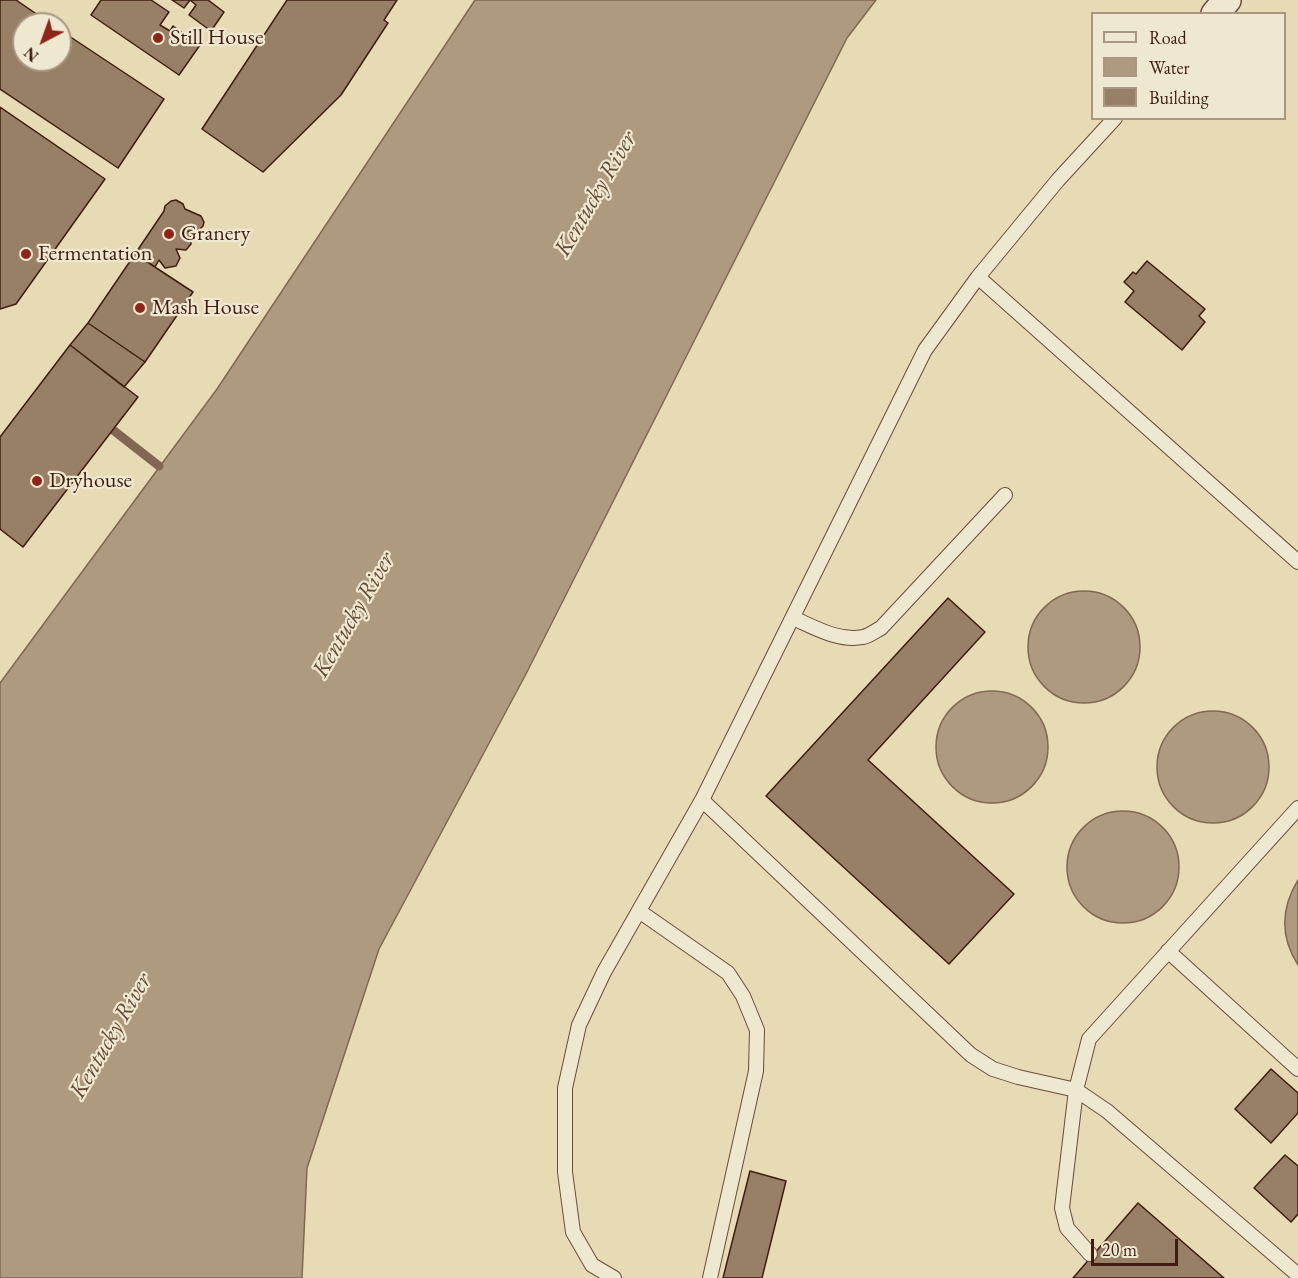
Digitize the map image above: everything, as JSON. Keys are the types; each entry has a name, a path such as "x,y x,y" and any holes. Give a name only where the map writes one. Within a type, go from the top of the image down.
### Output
{"street":[{"path":"1217,12 1227,0"}],"lane":[{"path":"614,1278 592,1265 573,1232 565,1172 565,1088 579,1025 604,972 702,801 925,350 978,277 1058,180 1112,120"},
{"path":"978,277 1298,562"},
{"path":"793,618 822,631 847,638 866,637 880,627 1005,495"},
{"path":"702,801 971,1056 1001,1072 1076,1090 1107,1111 1298,1275"},
{"path":"1090,1254 1067,1228 1062,1209 1076,1090 1089,1039 1298,808"},
{"path":"639,911 728,973 743,996 757,1029 756,1071 710,1278"},
{"path":"1168,951 1298,1069"}],"water":[{"name":"Kentucky River","path":"475,0 876,0 847,38 526,674 379,949 307,1168 302,1278 0,1278 0,683 217,389"},
{"path":"1084,591 1105,595 1124,607 1136,626 1140,647 1136,668 1124,687 1105,699 1084,703 1063,699 1044,687 1032,668 1028,647 1032,626 1044,607 1063,595"},
{"path":"992,691 1013,695 1032,707 1044,726 1048,747 1044,768 1032,787 1013,799 992,803 971,799 952,787 940,768 936,747 940,726 952,707 971,695"},
{"path":"1213,711 1234,715 1253,727 1265,746 1269,767 1265,788 1253,807 1234,819 1213,823 1192,819 1173,807 1161,788 1157,767 1161,746 1173,727 1192,715"},
{"path":"1123,811 1144,815 1163,827 1175,846 1179,867 1175,888 1163,907 1144,919 1123,923 1102,919 1083,907 1071,888 1067,867 1071,846 1083,827 1102,815"},
{"path":"1298,880 1298,965 1288,944 1285,923 1288,901"}],"building":[{"path":"0,0 16,0 34,12 12,12 12,72 72,72 72,38 164,99 118,168 0,89"},
{"name":"Still House","path":"101,0 151,0 169,12 160,25 170,31 173,26 200,45 179,75 91,15"},
{"path":"172,0 190,0 184,8"},
{"path":"190,0 208,0 224,12 211,31 189,15 196,5"},
{"path":"287,0 397,0 384,20 388,23 341,95 263,172 202,129"},
{"name":"Fermentation","path":"0,107 105,179 16,304 0,309"},
{"name":"Granery","path":"176,200 183,204 185,209 201,216 203,226 197,232 188,231 191,244 186,250 176,249 180,258 176,266 165,268 159,260 155,267 135,254 164,211 165,206"},
{"name":"Mash House","path":"135,254 193,292 145,362 88,323"},
{"path":"1147,261 1205,309 1199,316 1205,322 1182,350 1125,302 1134,291 1124,282 1133,272 1136,274"},
{"path":"88,323 145,362 124,387 70,345"},
{"name":"Dryhouse","path":"70,345 138,397 23,547 0,529 0,437"},
{"path":"948,598 985,632 868,760 1014,894 949,964 766,796"},
{"path":"1271,1069 1298,1093 1298,1113 1271,1143 1235,1109"},
{"path":"1285,1155 1298,1166 1298,1214 1291,1222 1254,1188"},
{"path":"750,1171 786,1181 762,1278 723,1278"},
{"path":"1138,1203 1224,1278 1073,1278"}],"waterway":[{"path":"113,430 159,466"}],"place":[{"name":"Still House","path":"158,38"},
{"name":"Granery","path":"169,234"},
{"name":"Fermentation","path":"26,254"},
{"name":"Mash House","path":"140,308"},
{"name":"Dryhouse","path":"37,481"}]}
